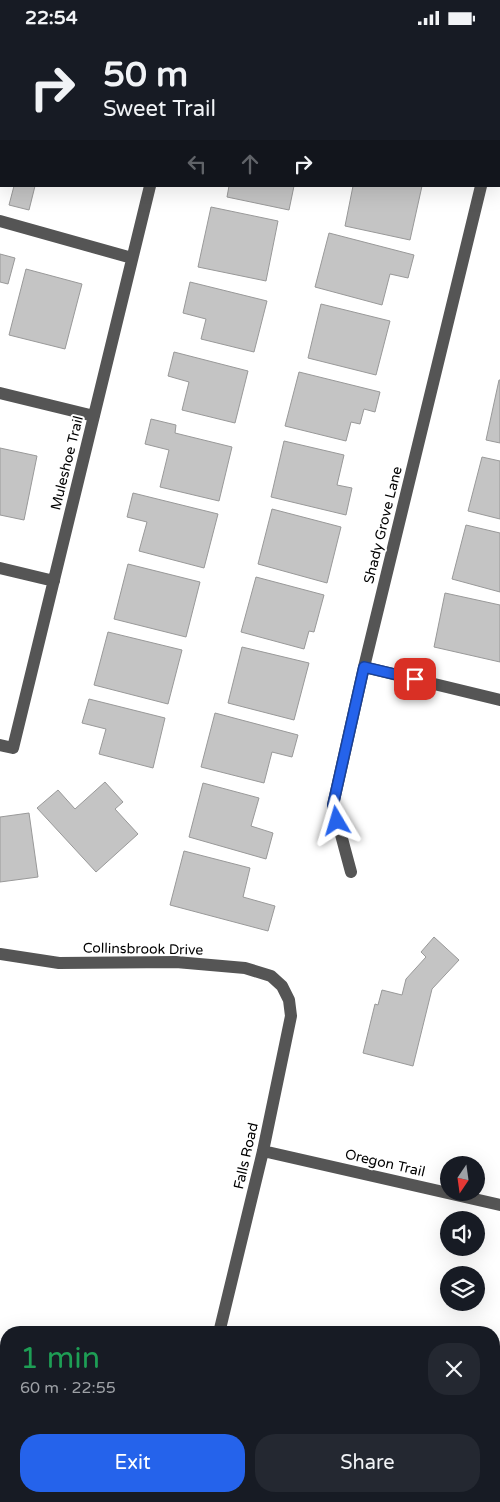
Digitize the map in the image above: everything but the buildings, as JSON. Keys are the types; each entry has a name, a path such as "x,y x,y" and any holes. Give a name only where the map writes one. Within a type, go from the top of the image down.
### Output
{"street":[{"name":"Muleshoe Trail","path":"0,745 13,748 150,187"},
{"name":"Shady Grove Lane","path":"351,872 333,805 364,667 481,187"},
{"path":"0,221 132,259"},
{"path":"0,393 94,416"},
{"path":"0,568 54,581"},
{"path":"364,667 500,700"},
{"name":"Collinsbrook Drive","path":"0,954 59,963 176,962 245,968 271,976 282,985"},
{"name":"Falls Road","path":"222,1326 264,1151 291,1016 289,1000 282,985"},
{"name":"Oregon Trail","path":"264,1151 500,1205"}],"route":[{"path":"337,821 333,805 364,667 415,679"}]}
